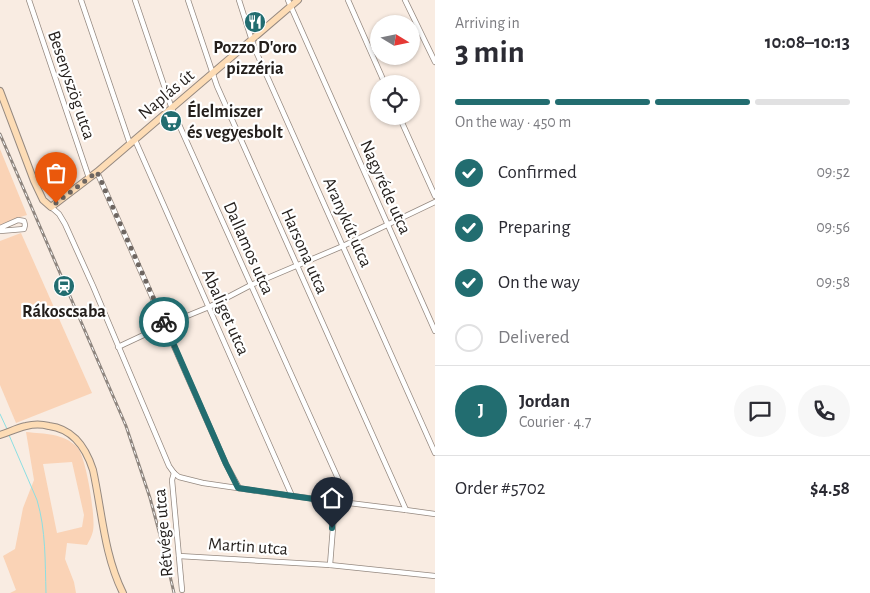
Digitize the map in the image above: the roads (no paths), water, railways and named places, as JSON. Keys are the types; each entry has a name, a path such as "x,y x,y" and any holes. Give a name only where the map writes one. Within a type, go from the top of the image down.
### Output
{"street":[{"name":"Besenyszög utca","path":"29,0 89,178"},
{"name":"Abaliget utca","path":"81,0 132,142 208,306 292,496"},
{"name":"Dallamos utca","path":"134,0 172,109 349,503"},
{"name":"Harsona utca","path":"188,0 212,74 406,510"},
{"name":"Aranykút utca","path":"239,0 252,40 435,453"},
{"name":"Naplás út","path":"51,207 97,172 172,109 252,40 290,3 298,0"},
{"path":"348,0 381,75"},
{"path":"405,0 435,62"},
{"name":"Nagyréde utca","path":"290,3 435,331"},
{"path":"0,91 34,181 43,200 59,214 64,224 93,286 169,466 174,473 179,477 195,482 435,514"},
{"path":"403,125 435,196"},
{"path":"97,172 238,488"},
{"path":"118,347 250,285 343,246 435,202"},
{"path":"18,220 24,221 25,224 24,228 20,230 0,229 18,220"},
{"path":"0,435 39,424 55,426 72,434 78,440 89,457 94,470 110,559 123,593"},
{"name":"Rétvége utca","path":"174,473 172,480 182,590"},
{"path":"330,565 334,502"},
{"name":"Martin utca","path":"179,556 330,565 435,576"}],"waterway":[{"path":"0,414 7,429"},
{"path":"9,435 40,511 46,593"}],"railway":[{"path":"0,134 126,426 150,498 174,593"}],"place":[{"name":"Pozzo D'oro pizzéria","path":"255,22"},
{"name":"Élelmiszer és vegyesbolt","path":"171,121"},
{"name":"Rákoscsaba","path":"64,286"}]}
